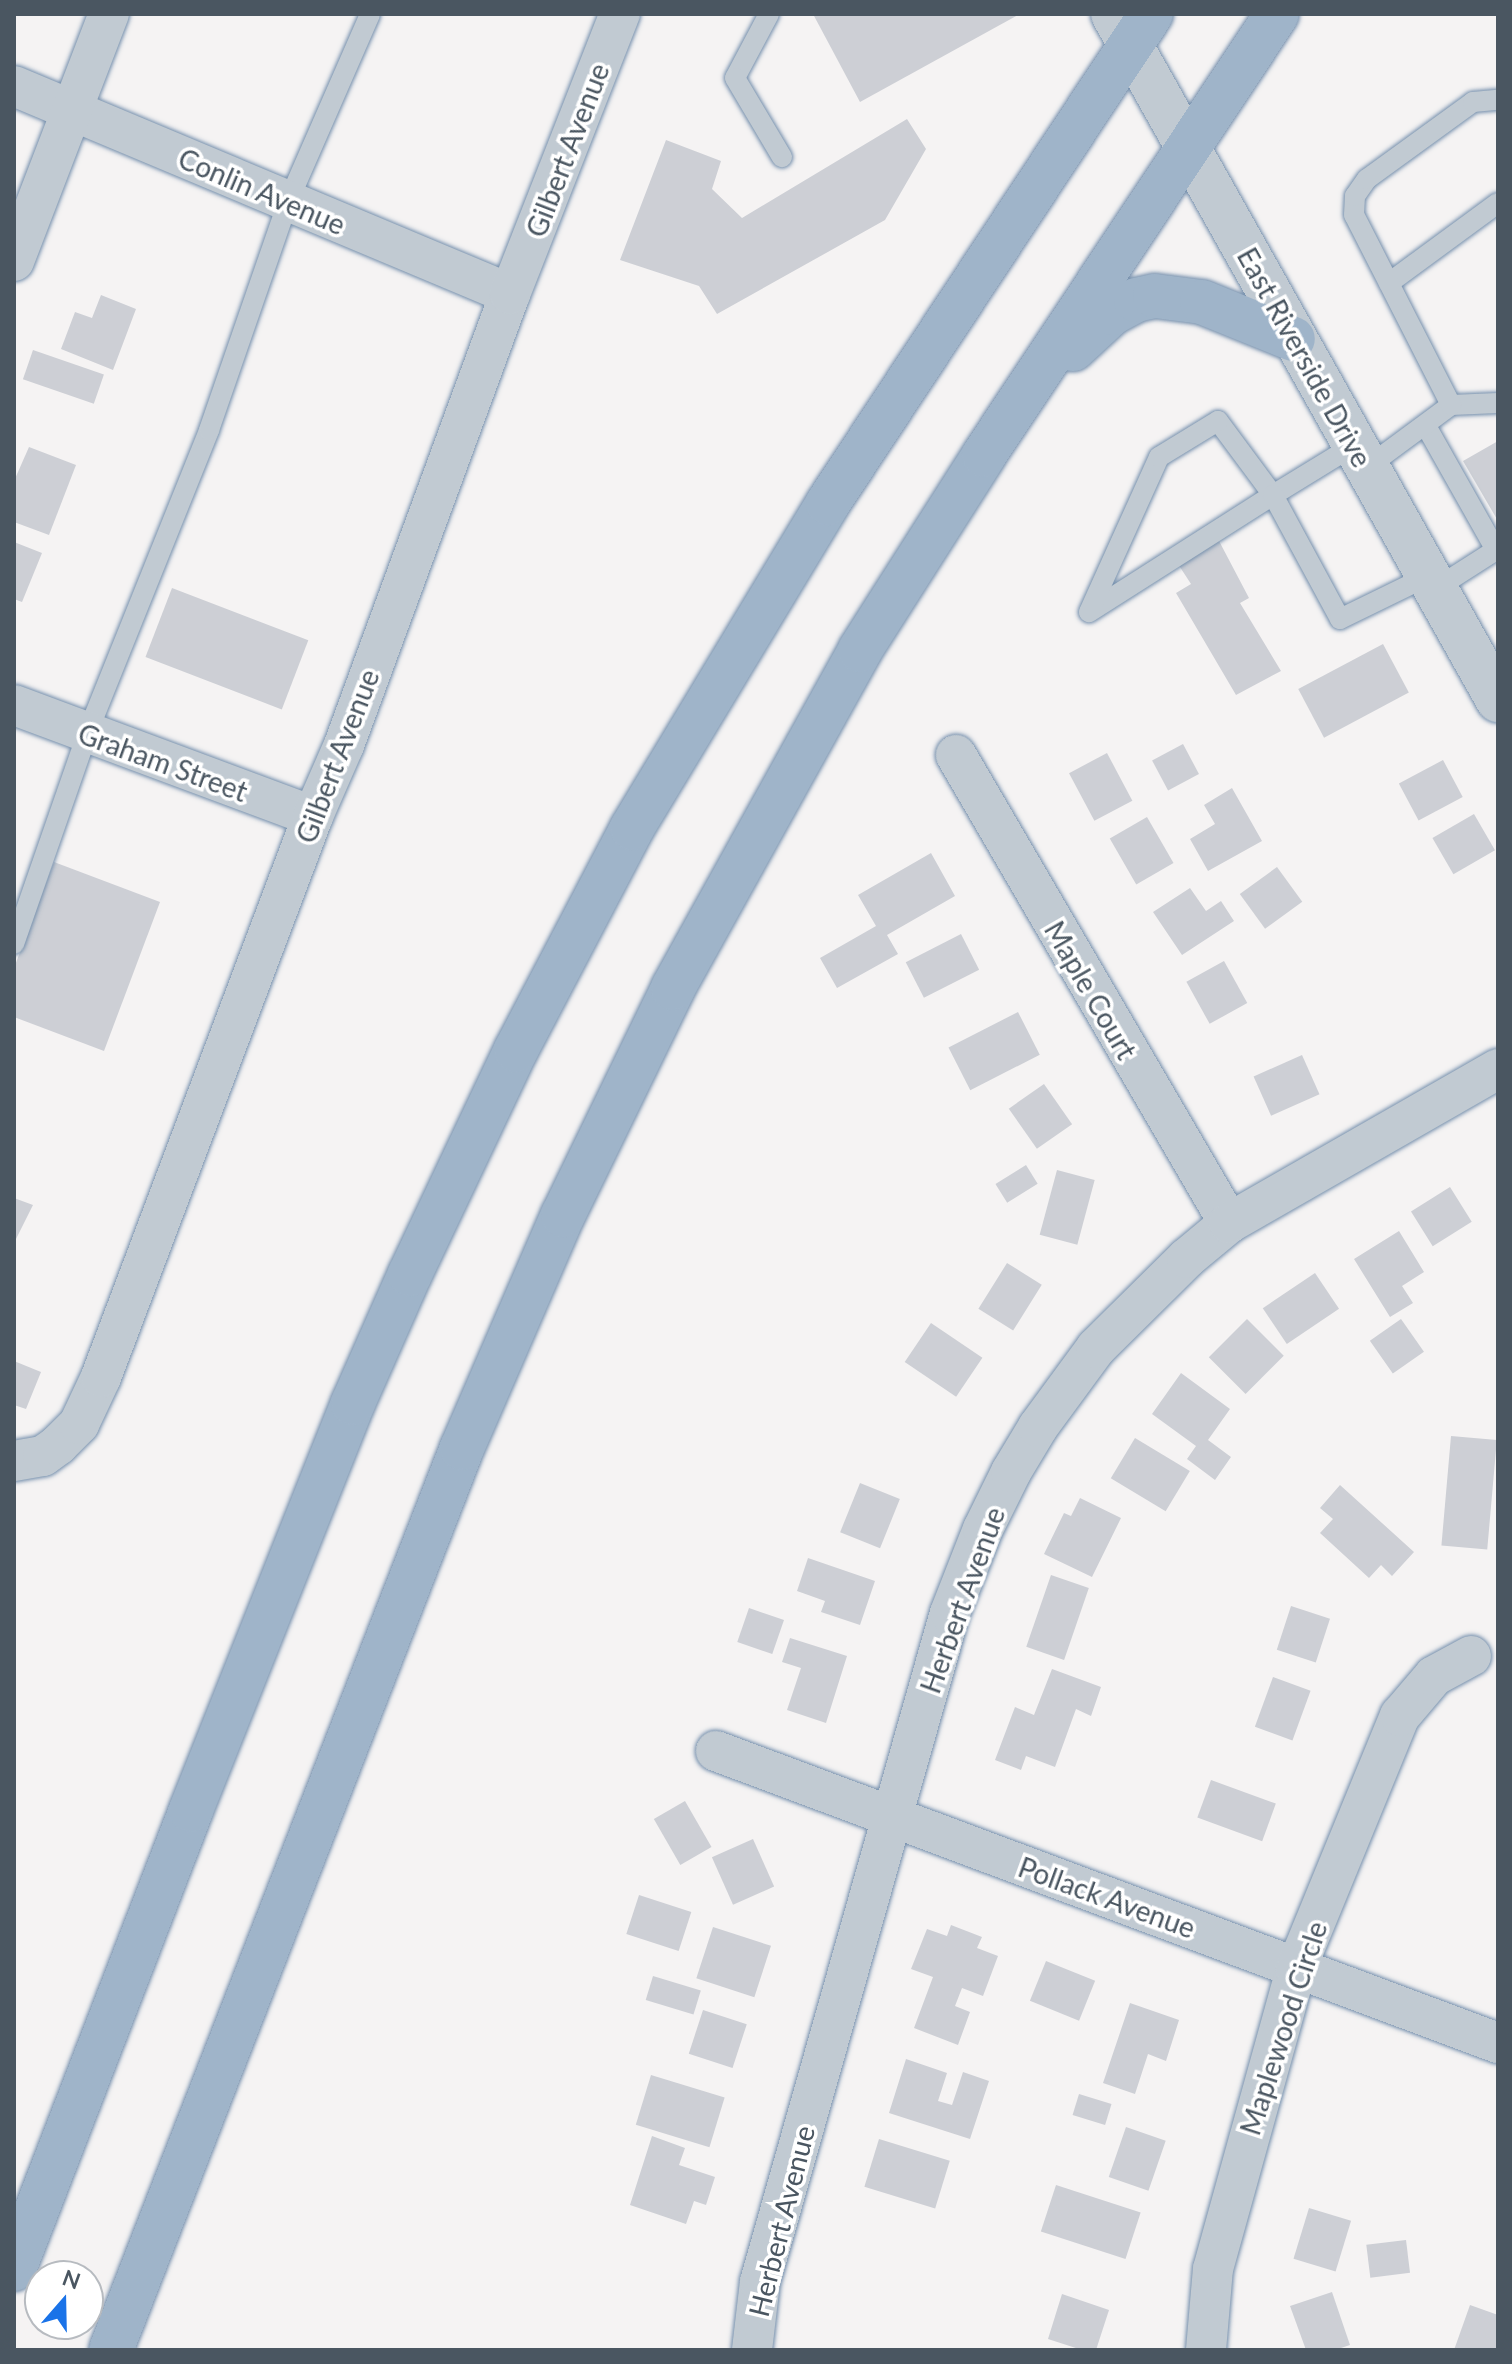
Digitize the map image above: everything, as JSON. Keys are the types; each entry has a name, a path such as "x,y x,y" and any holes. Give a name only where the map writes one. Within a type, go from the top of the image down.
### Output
{"highway":[{"path":"111,2350 456,1462 563,1215 673,988 757,831 860,650 984,455 1277,14"},
{"path":"14,2269 191,1810 353,1403 416,1260 516,1050 632,828 741,644 1132,24"},
{"path":"984,455 1085,335 1112,313 1136,300 1155,296 1202,302 1293,339"}],"street":[{"path":"14,261 109,14"},
{"name":"Gilbert Avenue","path":"14,1461 43,1456 58,1445 79,1424 101,1377 313,816 344,745 510,294 620,14"},
{"name":"East Riverside Drive","path":"1132,24 1189,146 1293,339 1498,700"},
{"name":"Conlin Avenue","path":"14,86 510,294"},
{"name":"Graham Street","path":"14,705 313,816"},
{"name":"Maple Court","path":"956,755 1229,1223"},
{"name":"Herbert Avenue","path":"752,2350 760,2282 950,1613 983,1529 1011,1472 1045,1417 1096,1348 1187,1258 1229,1223 1498,1069"},
{"name":"Maplewood Circle","path":"1206,2350 1213,2269 1296,1969 1400,1716 1434,1676 1471,1656"},
{"name":"Pollack Avenue","path":"716,1751 1498,2043"}],"lane":[{"path":"14,944 87,734 209,430 288,202 370,14"},
{"path":"769,14 735,78 782,157"},
{"path":"1451,405 1354,215 1355,196 1367,179 1473,102 1498,100"},
{"path":"1389,283 1498,203"},
{"path":"1426,426 1496,550 1432,582 1340,619 1273,495 1218,421 1159,457 1089,612 1273,495 1426,426 1451,405 1498,403"}],"building":[{"path":"813,14 1020,14 860,102"},
{"path":"907,119 926,149 885,220 717,314 699,286 620,260 666,140 721,161 712,189 742,218"},
{"path":"101,295 136,309 113,370 61,349 75,312 92,318"},
{"path":"33,350 104,374 94,404 23,379"},
{"path":"1498,441 1498,521 1463,461"},
{"path":"29,447 76,465 49,535 14,522 14,481"},
{"path":"1218,539 1249,598 1240,603 1281,671 1236,695 1176,593 1191,584 1178,564"},
{"path":"14,542 42,553 22,602 14,599"},
{"path":"172,588 308,640 282,709 145,657"},
{"path":"1383,644 1409,693 1324,738 1298,689"},
{"path":"1183,744 1199,774 1168,790 1152,760"},
{"path":"1107,753 1132,801 1094,821 1069,773"},
{"path":"1443,760 1463,797 1419,821 1399,783"},
{"path":"1232,788 1262,841 1208,871 1190,839 1215,824 1204,805"},
{"path":"1474,814 1495,850 1453,874 1432,838"},
{"path":"1147,817 1174,863 1136,884 1110,838"},
{"path":"931,853 955,896 887,935 898,954 837,988 820,958 876,926 858,895"},
{"path":"54,862 160,902 104,1051 14,1017 14,968"},
{"path":"1277,867 1302,902 1265,929 1240,894"},
{"path":"1190,888 1206,911 1221,901 1234,921 1182,955 1153,912"},
{"path":"961,934 979,970 924,998 906,962"},
{"path":"1224,961 1247,1003 1210,1024 1186,982"},
{"path":"1018,1012 1040,1055 970,1090 949,1047"},
{"path":"1302,1055 1319,1094 1271,1116 1254,1077"},
{"path":"1044,1084 1072,1124 1037,1149 1009,1109"},
{"path":"1026,1165 1038,1184 1007,1203 995,1184"},
{"path":"1057,1170 1095,1180 1077,1245 1040,1235"},
{"path":"1450,1187 1472,1222 1433,1246 1411,1211"},
{"path":"14,1198 33,1205 14,1243"},
{"path":"1399,1231 1424,1272 1402,1286 1413,1303 1390,1317 1354,1259"},
{"path":"1007,1263 1042,1285 1013,1331 978,1309"},
{"path":"1315,1273 1339,1309 1287,1344 1263,1308"},
{"path":"1247,1319 1284,1356 1246,1394 1209,1357"},
{"path":"1401,1319 1424,1352 1393,1374 1370,1341"},
{"path":"931,1323 982,1358 956,1397 905,1362"},
{"path":"14,1361 41,1372 26,1409 14,1405"},
{"path":"1181,1373 1230,1409 1208,1440 1231,1457 1215,1480 1187,1459 1196,1446 1152,1414"},
{"path":"1451,1436 1497,1440 1487,1550 1441,1546"},
{"path":"1135,1438 1190,1471 1166,1511 1111,1478"},
{"path":"860,1483 900,1499 880,1548 840,1532"},
{"path":"1340,1485 1414,1552 1392,1576 1381,1565 1369,1578 1320,1533 1333,1519 1320,1508"},
{"path":"1080,1498 1121,1518 1092,1577 1044,1554 1064,1513 1071,1516"},
{"path":"808,1558 875,1581 860,1625 821,1612 825,1601 797,1591"},
{"path":"1051,1575 1089,1588 1064,1660 1026,1647"},
{"path":"1291,1606 1330,1619 1316,1662 1277,1650"},
{"path":"749,1608 784,1620 772,1654 737,1642"},
{"path":"790,1638 847,1656 826,1723 787,1710 801,1668 782,1662"},
{"path":"1052,1669 1101,1687 1091,1716 1076,1709 1055,1767 1026,1756 1021,1770 995,1760 1015,1707 1034,1715"},
{"path":"1273,1677 1311,1691 1292,1740 1255,1727"},
{"path":"1211,1780 1276,1804 1262,1841 1197,1818"},
{"path":"685,1801 712,1847 680,1865 654,1819"},
{"path":"753,1839 774,1887 733,1905 712,1857"},
{"path":"639,1895 691,1912 679,1951 626,1934"},
{"path":"951,1925 982,1937 977,1948 998,1956 983,1996 962,1988 955,2006 970,2012 958,2045 914,2028 933,1977 911,1969 927,1929 947,1936"},
{"path":"713,1927 771,1946 754,1997 696,1978"},
{"path":"1046,1961 1095,1981 1079,2021 1030,2001"},
{"path":"653,1976 701,1991 694,2015 646,2000"},
{"path":"1130,2003 1179,2020 1166,2061 1148,2054 1135,2094 1103,2083"},
{"path":"703,2010 747,2024 733,2068 689,2054"},
{"path":"906,2059 947,2073 938,2101 952,2105 963,2072 989,2081 970,2139 889,2113"},
{"path":"651,2075 725,2098 709,2147 636,2125"},
{"path":"1079,2094 1112,2104 1105,2125 1073,2115"},
{"path":"1126,2127 1166,2141 1148,2191 1109,2177"},
{"path":"652,2136 685,2148 679,2165 715,2177 706,2205 694,2201 686,2224 630,2205"},
{"path":"879,2139 950,2161 935,2208 864,2187"},
{"path":"1056,2185 1141,2213 1126,2259 1041,2232"},
{"path":"1309,2208 1351,2221 1336,2272 1294,2259"},
{"path":"1406,2240 1410,2273 1370,2278 1366,2245"},
{"path":"1332,2292 1350,2345 1335,2350 1306,2350 1290,2306"},
{"path":"1062,2294 1109,2310 1096,2350 1082,2350 1048,2339"},
{"path":"1470,2305 1498,2315 1498,2350 1454,2350"}]}
